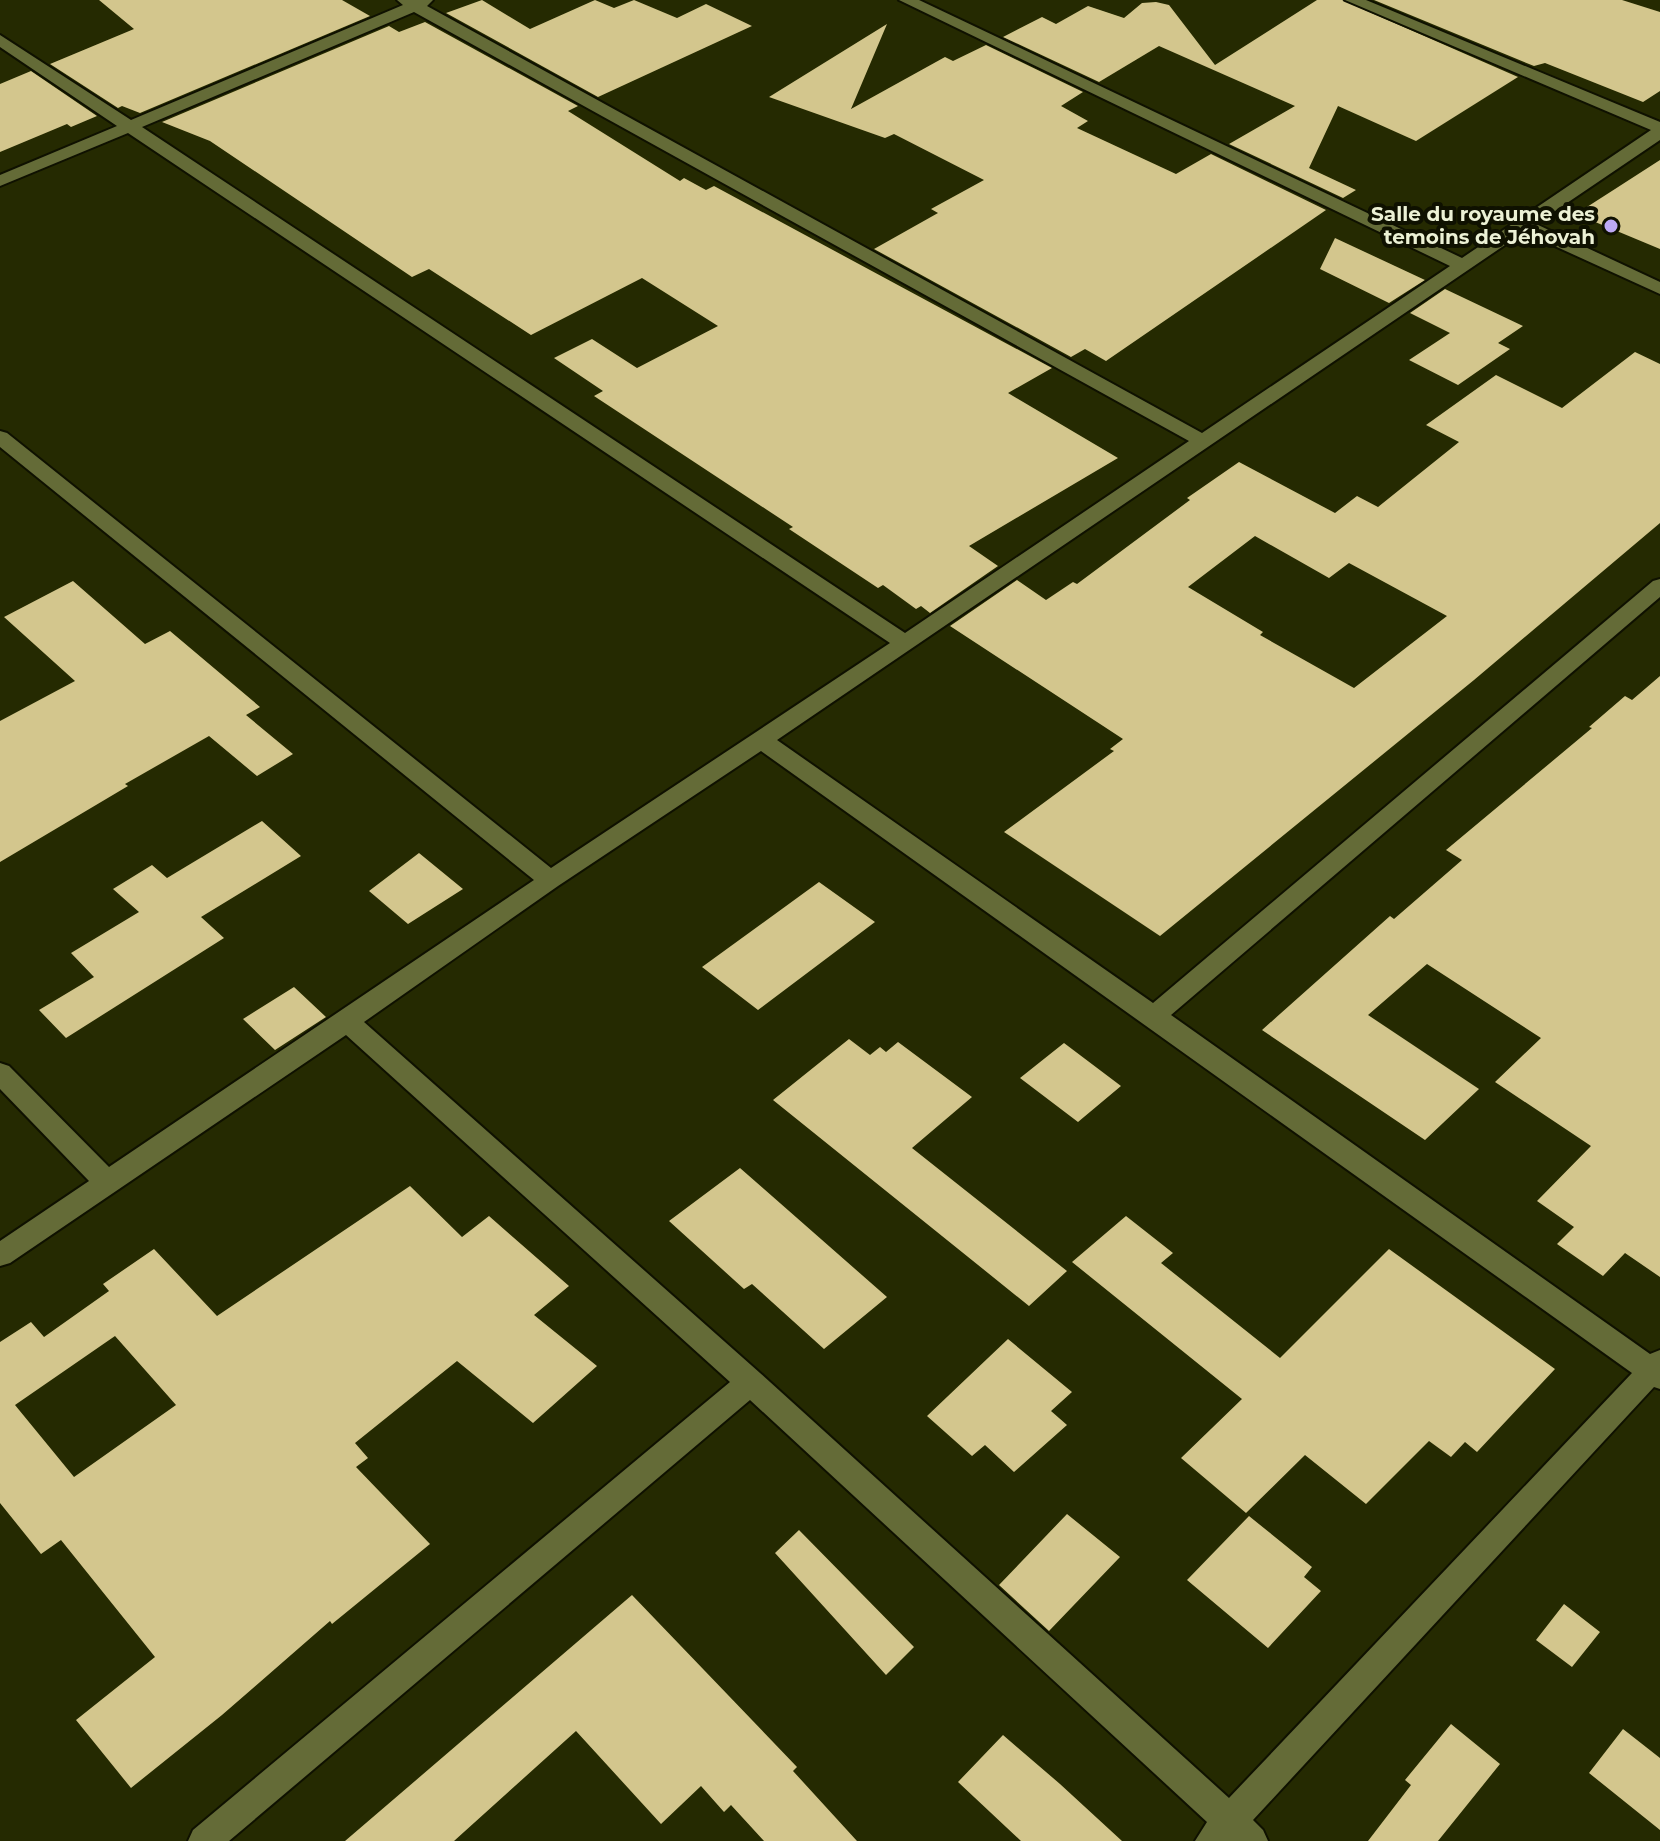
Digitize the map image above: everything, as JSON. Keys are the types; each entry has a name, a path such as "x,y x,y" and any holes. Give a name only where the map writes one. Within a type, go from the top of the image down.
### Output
{"street":[{"path":"907,0 1463,265"},
{"path":"1353,0 1660,130"},
{"path":"0,181 416,2 1203,441"},
{"path":"0,40 905,643"},
{"path":"0,1255 1660,130"},
{"path":"1523,225 1660,289"},
{"path":"0,437 550,880"},
{"path":"1154,1016 1660,586"},
{"path":"761,740 1657,1370 1221,1831"},
{"path":"347,1021 750,1382 1221,1831 1252,1841"},
{"path":"0,1073 108,1183"},
{"path":"204,1841 750,1382"}],"building":[{"path":"99,0 342,0 370,16 140,113 122,106 118,108 50,64 134,29"},
{"path":"482,0 530,29 595,0 614,8 634,0 677,18 706,4 752,26 598,97 446,13"},
{"path":"1317,0 1342,0 1518,77 1416,141 1338,106 1309,168 1356,190 1343,198 1229,144 1295,106 1159,46 1099,82 1003,37 1042,17 1056,24 1088,6 1124,18 1142,3 1156,2 1169,5 1215,65"},
{"path":"1374,0 1622,0 1660,12 1660,91 1643,102 1545,63 1534,66"},
{"path":"425,22 578,106 568,111 680,181 684,178 706,190 714,186 1052,368 1008,393 1118,458 969,546 998,566 930,613 921,606 916,609 883,585 878,588 789,529 793,527 594,396 603,391 554,358 592,339 637,368 718,326 642,278 531,335 429,269 412,277 210,141 162,122 389,26 399,32"},
{"path":"887,24 851,109 945,57 953,61 986,45 1083,92 1061,106 1088,121 1077,128 1176,174 1211,154 1326,210 1106,361 1085,349 1071,357 874,249 938,213 931,209 984,180 894,134 885,138 769,97"},
{"path":"31,71 97,116 71,127 67,124 0,152 0,84"},
{"path":"1660,160 1660,249 1576,214 1615,189"},
{"path":"1335,238 1425,280 1389,303 1320,269"},
{"path":"1445,289 1523,326 1498,343 1510,349 1458,385 1409,360 1450,333 1410,313"},
{"path":"1635,352 1660,364 1660,523 1474,680 1160,936 1004,832 1114,751 1110,749 1123,739 950,626 1017,580 1046,600 1073,582 1077,584 1190,500 1187,498 1239,462 1335,513 1357,496 1378,507 1459,442 1426,425 1496,375 1562,408","holes":["1255,536 1329,578 1349,563 1447,616 1354,688 1260,635 1263,632 1188,587"]},
{"path":"73,581 145,644 170,631 260,707 246,715 293,754 257,776 209,736 0,862 0,721 75,681 4,617"},
{"path":"1660,676 1660,1277 1625,1253 1603,1276 1557,1244 1574,1227 1537,1201 1591,1146 1495,1082 1541,1038 1427,964 1368,1015 1479,1089 1425,1140 1262,1030 1390,916 1394,919 1462,860 1446,850 1592,728 1589,727 1625,696 1632,700"},
{"path":"262,821 301,856 201,917 224,938 66,1038 39,1010 94,977 71,953 139,912 113,889 152,865 167,878"},
{"path":"419,853 463,889 408,924 369,891"},
{"path":"819,882 875,922 758,1010 702,967"},
{"path":"294,987 326,1017 275,1050 243,1019"},
{"path":"849,1039 870,1055 880,1047 886,1052 898,1042 972,1097 912,1148 1067,1271 1029,1306 773,1100"},
{"path":"1064,1043 1121,1086 1078,1122 1020,1078"},
{"path":"740,1168 887,1297 824,1349 752,1284 744,1289 669,1221"},
{"path":"410,1186 462,1237 489,1216 569,1286 534,1315 597,1366 533,1423 457,1361 355,1443 368,1458 356,1467 430,1544 332,1624 330,1621 222,1715 131,1788 76,1720 155,1657 61,1540 41,1554 0,1503 0,1342 31,1322 44,1337 109,1291 103,1284 154,1249 217,1316","holes":["115,1336 176,1405 74,1477 15,1405"]},
{"path":"1126,1216 1173,1253 1161,1263 1280,1358 1389,1249 1555,1369 1477,1452 1465,1442 1451,1457 1429,1441 1366,1504 1305,1455 1246,1513 1181,1458 1242,1399 1072,1262"},
{"path":"1008,1339 1072,1392 1051,1411 1067,1425 1014,1472 985,1445 972,1456 927,1416"},
{"path":"1067,1514 1120,1557 1049,1631 999,1585"},
{"path":"1249,1516 1312,1567 1304,1577 1321,1591 1268,1648 1187,1580"},
{"path":"799,1530 914,1647 886,1675 775,1553"},
{"path":"632,1595 797,1767 793,1771 857,1841 764,1841 731,1805 724,1812 701,1786 661,1824 576,1731 454,1841 345,1841"},
{"path":"1564,1604 1600,1632 1572,1667 1536,1640"},
{"path":"1451,1724 1500,1764 1438,1841 1368,1841 1411,1785 1405,1780"},
{"path":"1623,1729 1660,1758 1660,1830 1589,1773"},
{"path":"1003,1735 1122,1841 1021,1841 958,1782"}],"place":[{"name":"Salle du royaume des temoins de Jéhovah","path":"1611,226"}]}
